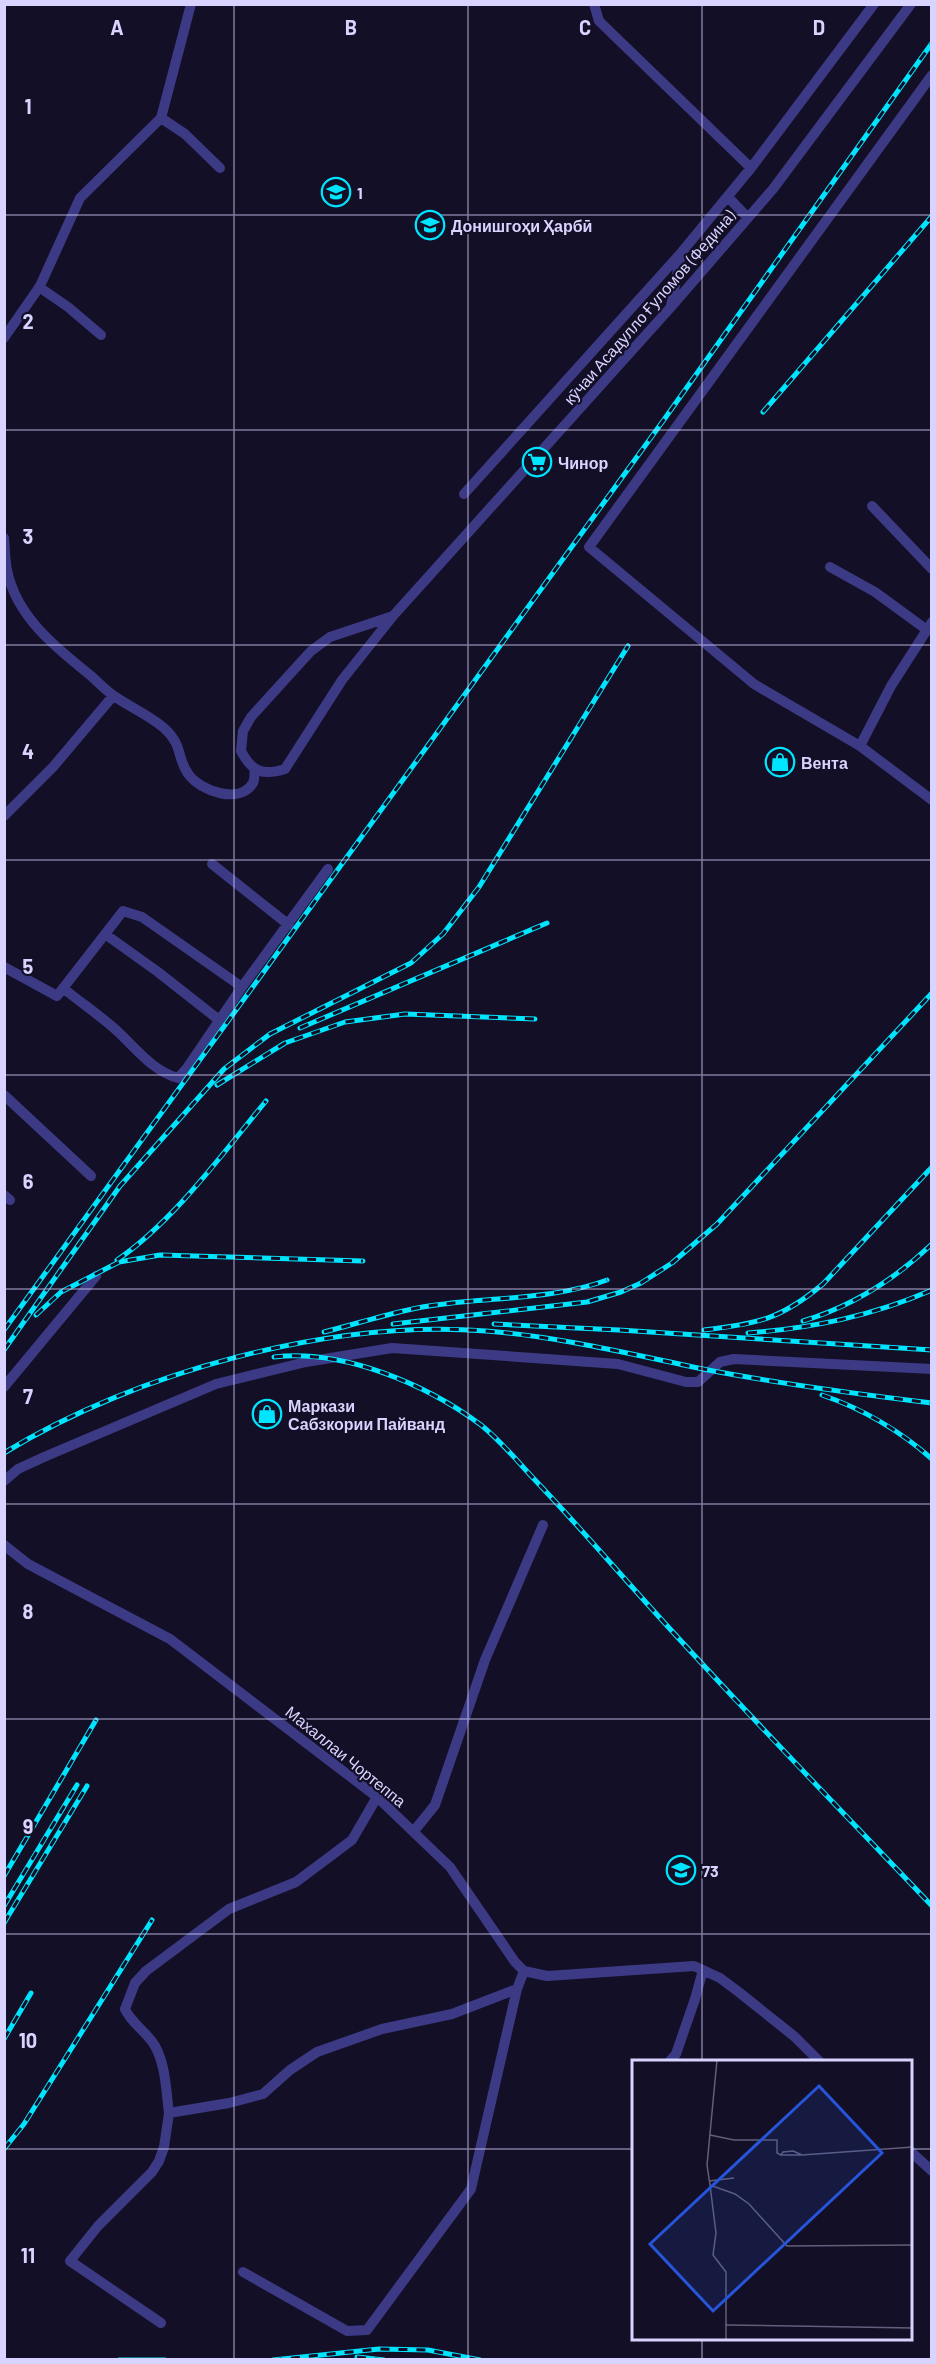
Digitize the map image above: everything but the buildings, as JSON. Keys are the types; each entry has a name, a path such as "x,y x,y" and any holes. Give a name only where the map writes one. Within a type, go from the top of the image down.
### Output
{"street":[{"path":"4,338 39,287 80,198 161,118 191,4"},
{"path":"594,4 599,21 751,168"},
{"path":"464,494 681,253 728,197 874,4"},
{"name":"кӯчаи Асадулло Ғуломов (Федина)","path":"393,616 330,638 311,651 258,709 243,731 241,743 241,751 255,769 270,774 285,769 342,680 393,616 748,218 911,4"},
{"path":"932,75 590,547 754,684 860,746 932,800"},
{"path":"161,118 185,134 220,168"},
{"path":"728,197 748,218"},
{"path":"671,307 681,253"},
{"path":"39,287 68,307 101,335"},
{"path":"872,506 932,569"},
{"path":"4,538 7,570 14,592 29,617 51,644 113,696 163,728 177,742 188,774 203,787 221,794 236,794 254,782 255,769"},
{"path":"830,567 929,626 891,686 860,746"},
{"path":"4,816 53,767 113,696"},
{"path":"212,864 289,924"},
{"path":"63,988 116,1030 152,1063 169,1075 178,1077 187,1068 242,987 328,869"},
{"path":"4,967 57,996 123,911 142,917 242,987"},
{"path":"105,934 159,972 219,1020"},
{"path":"4,1095 91,1176"},
{"path":"4,1387 96,1276"},
{"path":"4,1481 18,1469 44,1457 216,1384 306,1362 393,1348 618,1364 686,1382 699,1382 720,1362 734,1359 932,1369"},
{"path":"414,1831 435,1805 485,1660 543,1526"},
{"name":"Махаллаи Чортеппа","path":"4,1545 28,1564 171,1639 377,1797 450,1867 501,1944 524,1971"},
{"path":"161,2323 70,2261 98,2226 159,2161 164,2147 169,2112 164,2072 156,2047 128,2016 125,2008 135,1983 146,1971 229,1909 296,1882 352,1840 377,1797"},
{"path":"243,2272 347,2331 367,2330 471,2189 517,1989 524,1971 547,1976 694,1966 720,1978 740,1993 795,2037 818,2060"},
{"path":"671,2060 676,2054 703,1970"},
{"path":"169,2112 229,2103 263,2094 290,2070 317,2052 382,2029 452,2014 517,1989"},
{"path":"912,2153 932,2171"}],"railway":[{"path":"4,1330 663,421 932,43"},
{"path":"763,412 932,216"},
{"path":"4,1350 120,1186 224,1069 270,1034 411,963 443,934 479,887 628,646"},
{"path":"300,1028 547,923"},
{"path":"393,1324 587,1302 621,1292 641,1283 672,1263 717,1224 932,993"},
{"path":"217,1085 285,1043 345,1022 405,1014 535,1019"},
{"path":"117,1260 138,1244 177,1207 266,1101"},
{"path":"704,1330 768,1318 808,1296 823,1284 932,1167"},
{"path":"803,1321 856,1300 903,1269 932,1244"},
{"path":"36,1315 61,1292 119,1262 160,1255 363,1261"},
{"path":"324,1332 429,1306 568,1291 607,1280"},
{"path":"748,1333 796,1328 865,1314 932,1290"},
{"path":"494,1324 932,1350"},
{"path":"4,1453 56,1424 113,1398 236,1357 300,1343 364,1334 426,1329 486,1331 542,1338 764,1380 932,1403"},
{"path":"274,1357 328,1358 383,1373 435,1396 481,1425 565,1512 720,1683 932,1906"},
{"path":"822,1395 880,1421 932,1459"},
{"path":"4,1876 96,1720"},
{"path":"4,1906 77,1785"},
{"path":"4,1923 87,1786"},
{"path":"4,2149 24,2124 152,1920"},
{"path":"4,2039 31,1993"},
{"path":"273,2360 379,2349 428,2350 480,2360"},
{"path":"357,2357 384,2360"},
{"path":"119,2360 165,2360"}],"place":[{"name":"1","path":"336,192"},
{"name":"Донишгоҳи Ҳарбӣ","path":"430,225"},
{"name":"Чинор","path":"537,462"},
{"name":"Вента","path":"780,762"},
{"name":"Маркази Сабзкории Пайванд","path":"267,1414"},
{"name":"73","path":"681,1870"}]}
